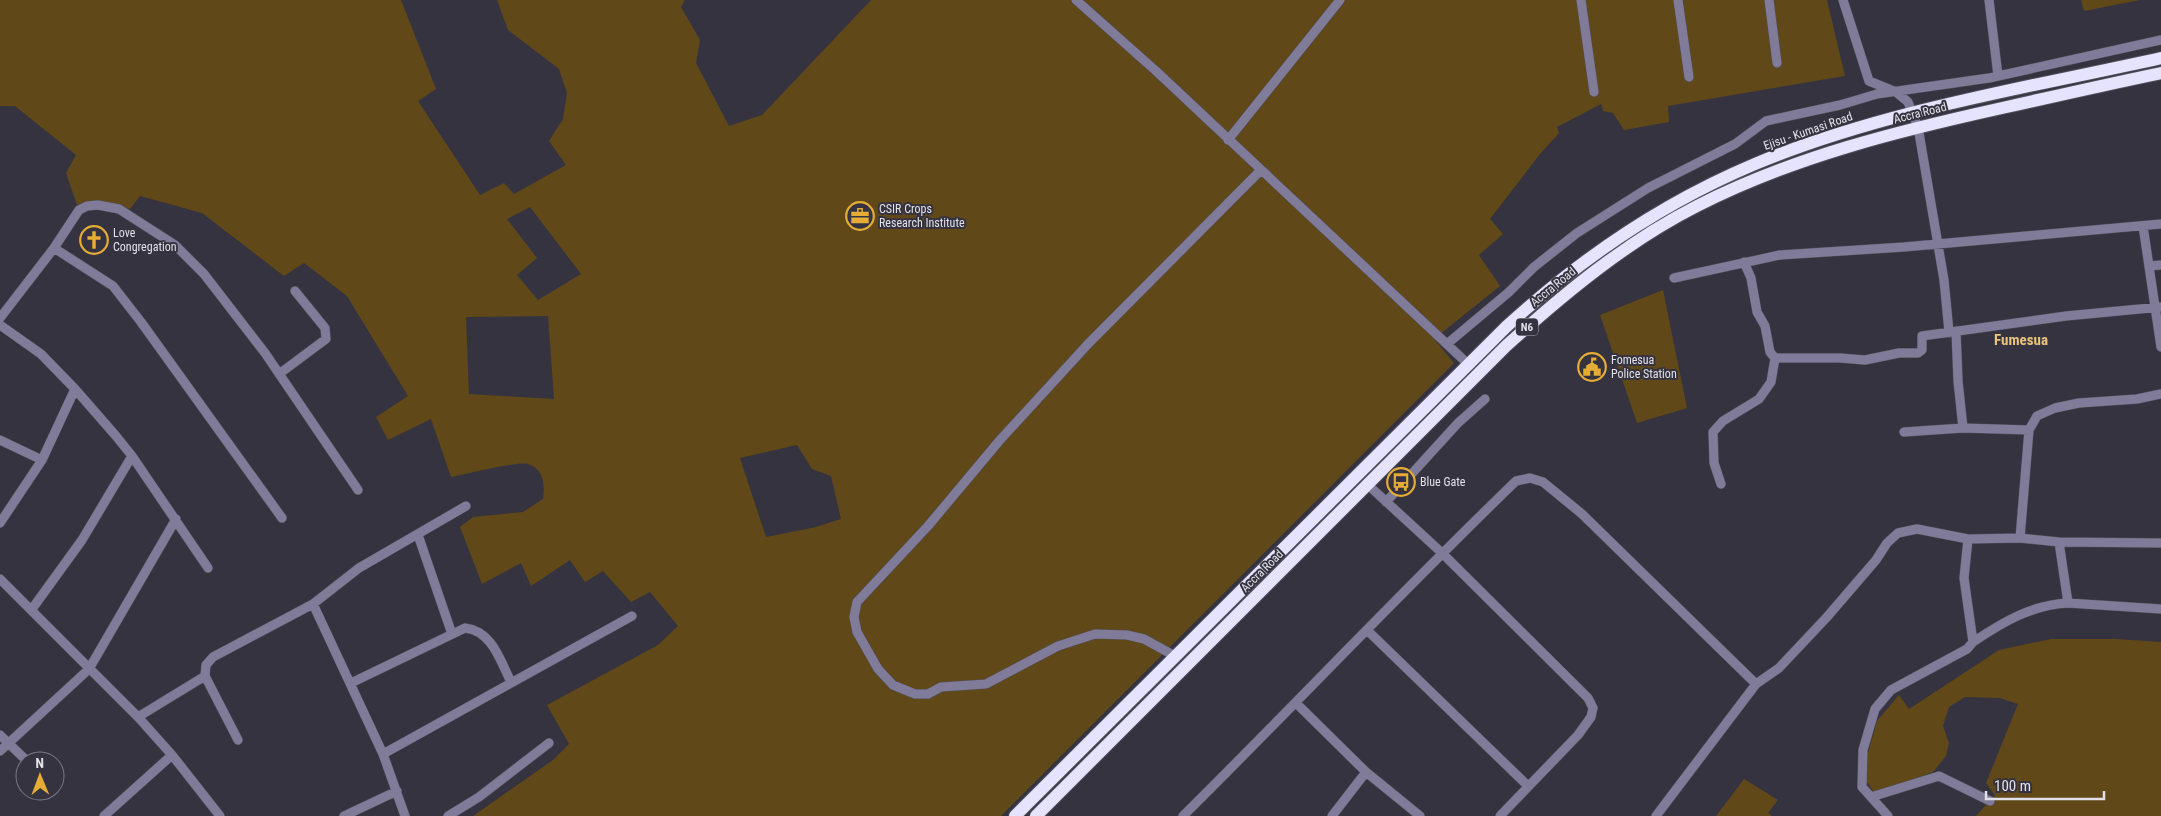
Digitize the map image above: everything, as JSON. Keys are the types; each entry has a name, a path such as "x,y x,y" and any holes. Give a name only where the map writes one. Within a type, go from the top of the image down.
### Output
{"highway":[{"name":"Ejisu - Kumasi Road","path":"1506,327 1573,269 1625,232 1668,206 1746,168 1792,149 1912,113 2161,58"},
{"name":"Accra Road","path":"1036,816 1506,346 1548,308 1635,242 1697,206 1766,174 1801,161 1918,127 2161,73"},
{"name":"Accra Road","path":"1014,816 1506,327"}],"street":[{"path":"1076,0 1156,71 1260,171 1468,364"},
{"path":"1228,140 1340,0"},
{"path":"1582,0 1594,92"},
{"path":"1678,0 1689,78"},
{"path":"1769,0 1777,63"},
{"path":"1843,0 1869,81 1896,92 1908,102 1918,127 1953,331 1963,428"},
{"path":"1989,0 1998,76"},
{"path":"1448,344 1509,292 1534,267 1577,233 1648,188 1735,144 1766,121 1840,105 1877,94 1998,76 2161,40"},
{"path":"1175,656 1144,639 1126,635 1094,634 1058,646 986,684 941,687 928,694 915,694 893,685 878,669 857,632 854,617 857,602 928,526 1007,433 1088,344 1260,171"},
{"path":"0,318 54,248 79,210 87,206 98,205 119,210 175,245 204,274 279,374 358,490"},
{"path":"1674,278 1780,255 1937,244 2161,224"},
{"path":"2143,226 2158,308 2161,347"},
{"path":"54,248 114,286 142,322 282,518"},
{"path":"1721,484 1714,463 1713,432 1723,421 1759,399 1771,382 1775,358 1770,352 1765,326 1757,312 1751,278 1744,262"},
{"path":"2149,266 2161,265"},
{"path":"279,374 326,339 325,328 296,291"},
{"path":"1775,358 1865,360 1918,353 1922,350 1922,336 2095,313 2158,308"},
{"path":"0,325 41,354 75,389 132,456 208,568"},
{"path":"0,523 42,460 75,389"},
{"path":"2020,538 2029,430 2037,416 2055,408 2078,403 2137,399 2161,394"},
{"path":"1386,502 1458,423 1485,399"},
{"path":"1904,432 1963,428 2029,430"},
{"path":"0,440 42,460"},
{"path":"32,609 82,540 132,456"},
{"path":"1183,816 1368,631 1442,553 1516,481 1530,478 1543,482 1582,514 1756,684"},
{"path":"1367,484 1442,553 1588,698 1593,708 1591,717 1578,735 1500,816"},
{"path":"238,740 205,676 206,665 214,657 313,604 347,576 466,506"},
{"path":"0,751 88,669 176,519"},
{"path":"1656,816 1756,684 1779,668 1876,560 1887,543 1898,533 1917,529 1968,539 2020,538 2060,542 2161,543"},
{"path":"418,535 452,634"},
{"path":"1968,539 1964,578 1973,642"},
{"path":"2060,542 2068,603"},
{"path":"0,579 138,717 172,754 220,816"},
{"path":"1888,816 1862,787 1863,750 1876,709 1891,690 1967,649 1973,642 2013,616 2036,608 2068,603 2161,609"},
{"path":"313,604 383,754 405,816"},
{"path":"383,754 632,616"},
{"path":"351,683 465,628 475,629 489,639 511,682"},
{"path":"1368,631 1528,786"},
{"path":"138,717 205,676"},
{"path":"1296,703 1366,772 1420,816"},
{"path":"0,735 18,751"},
{"path":"448,816 479,798 549,743"},
{"path":"104,816 172,754"},
{"path":"1332,816 1366,772"},
{"path":"1871,797 1939,776 1990,801"},
{"path":"344,816 397,791"}],"shaded area":[{"path":"0,0 401,0 436,89 418,101 480,195 504,183 514,194 566,165 549,141 563,119 567,93 559,69 508,30 497,0 685,0 681,7 700,40 696,63 729,126 762,115 871,0 1827,0 1845,76 1668,106 1669,122 1624,130 1613,113 1603,111 1601,104 1557,127 1559,133 1540,154 1490,219 1503,234 1479,255 1500,286 1434,339 1454,363 1001,816 473,816 553,760 569,744 547,705 658,645 678,626 650,592 631,602 603,571 585,582 570,560 531,586 521,563 482,584 460,527 473,517 523,512 543,499 544,488 542,478 533,466 514,464 451,477 431,419 388,440 376,417 408,396 347,296 304,263 284,276 202,213 140,196 130,209 99,201 77,205 66,173 76,155 15,106 0,106","holes":["530,207 581,274 538,300 517,275 537,258 507,219","548,316 554,399 469,394 466,317","797,445 812,469 831,476 841,519 816,527 766,537 740,458"]},
{"path":"2081,0 2140,0 2084,11"},
{"path":"1663,290 1687,408 1637,423 1600,315"},
{"path":"2051,639 2116,639 2161,642 2161,816 1976,816 1995,795 1986,783 2018,704 2000,698 1965,697 1949,707 1943,726 1949,743 1946,756 1933,772 1875,794 1865,779 1868,753 1877,721 1899,695 1909,709 1999,650"},
{"path":"1744,779 1778,800 1768,813 1772,816 1716,816"}],"place":[{"name":"CSIR Crops Research Institute","path":"860,216"},
{"name":"Love Congregation","path":"94,240"},
{"name":"Fomesua Police Station","path":"1592,367"},
{"name":"Blue Gate","path":"1401,482"}],"district":[{"name":"Fumesua","path":"2021,340"}]}
